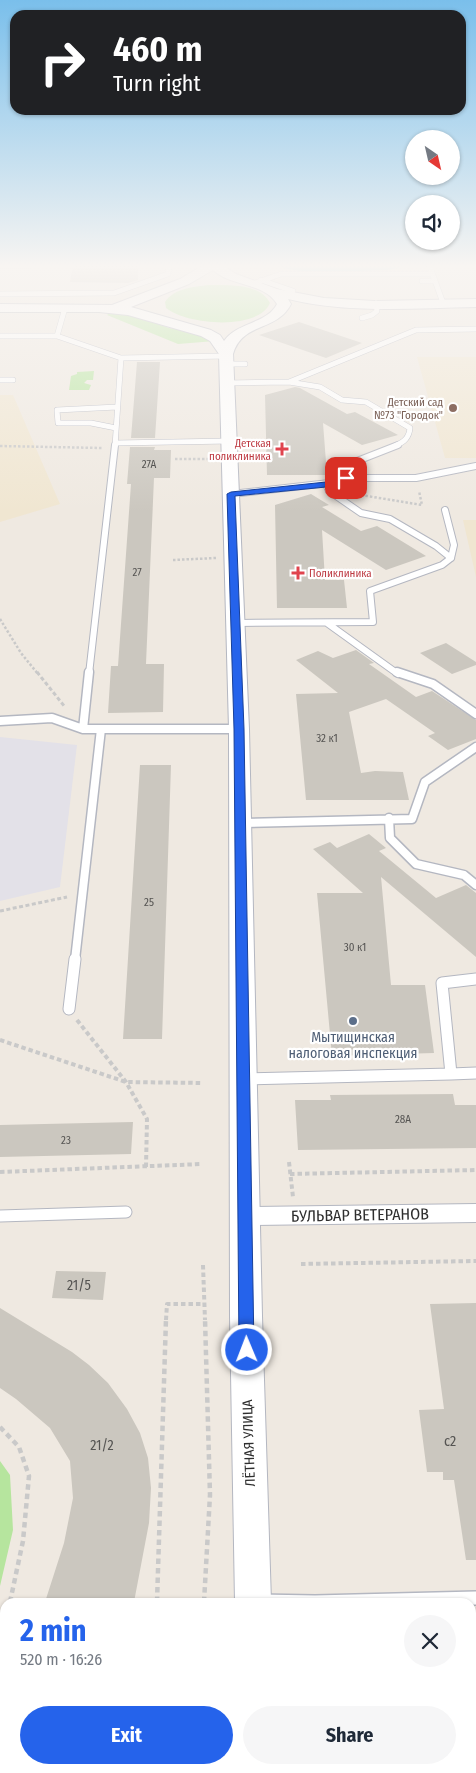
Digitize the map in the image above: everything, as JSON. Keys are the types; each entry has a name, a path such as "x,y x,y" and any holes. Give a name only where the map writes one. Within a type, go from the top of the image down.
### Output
{"street":[{"path":"220,347 230,364"},
{"path":"230,364 232,347"},
{"name":"ЛЁТНАЯ УЛИЦА","path":"230,364 231,494 241,823 245,1216 253,1598"},
{"name":"БУЛЬВАР ВЕТЕРАНОВ","path":"245,1216 476,1213"}],"lane":[{"path":"88,347 121,358 230,364 289,382 320,387 342,400 366,402 410,428 409,436 402,443 352,463 350,473 346,478 328,488 231,494"},
{"path":"289,382 375,347"},
{"path":"83,729 115,445 121,358"},
{"path":"0,380 14,380"},
{"path":"116,428 91,423 58,424 56,410 118,408"},
{"path":"115,445 230,440"},
{"path":"346,478 416,478 476,466"},
{"path":"328,488 361,514 390,519 436,546 451,558"},
{"path":"236,623 373,622 370,592 442,565 451,558 454,545 446,510"},
{"path":"327,623 400,674 433,684 476,714"},
{"path":"0,721 52,718 83,729 239,729"},
{"path":"69,1009 102,729"},
{"path":"241,823 389,818 412,819 425,782 476,747"},
{"path":"389,818 390,838 416,864 464,875 476,885"},
{"path":"451,1074 442,983 476,979"},
{"path":"243,1079 476,1073"},
{"path":"0,1216 126,1212"}],"path":[{"path":"0,446 36,448 115,445"},
{"path":"175,459 217,459"},
{"path":"328,488 422,505"},
{"path":"173,560 216,558"},
{"path":"0,619 21,653 83,729"},
{"path":"0,911 82,894"},
{"path":"69,1009 126,1082 147,1118 146,1167"},
{"path":"0,1040 126,1082 203,1082"},
{"path":"0,1172 202,1164"},
{"path":"290,1174 476,1170"},
{"path":"301,1264 476,1261"},
{"path":"203,1265 210,1495 204,1598"},
{"path":"157,1598 167,1304 203,1304"},
{"path":"0,1427 19,1447 29,1476 23,1541 11,1598"}],"shaded area":[{"name":"Детский сад №73 \"Городок\"","path":"417,357 476,357 476,458 445,458"},
{"path":"0,395 13,395 60,504 0,522"},
{"path":"463,520 476,520 476,577"},
{"path":"0,737 77,745 60,887 0,901"}],"green space":[{"path":"94,371 93,380 87,380 84,383 91,385 89,390 69,390 71,376 77,374 77,372"},
{"path":"0,1461 10,1475 13,1530 0,1586"}],"building":[{"path":"293,347 353,347 326,358"},
{"path":"137,362 160,362 155,438 131,438"},
{"path":"295,387 347,414 355,412 398,435 362,445 323,423 327,475 267,475 265,395"},
{"path":"130,447 155,447 154,450 171,450 170,478 154,478 146,664 164,664 163,712 108,713 111,666 118,666 131,484 127,484"},
{"path":"311,494 329,505 322,507 361,531 377,526 426,556 386,570 322,530 325,580 344,580 347,608 277,608 275,505"},
{"path":"446,643 476,662 476,665 452,674 420,653"},
{"path":"356,650 374,663 369,664 416,697 432,691 476,720 476,739 448,750 428,736 435,733 386,699 349,712 361,773 375,771 403,772 409,800 306,800 296,694 338,693 296,660 318,651 333,658"},
{"path":"140,765 171,765 162,1039 123,1039"},
{"path":"369,834 386,848 379,851 436,898 466,885 476,893 476,957 381,877 391,985 425,985 434,1053 332,1056 317,893 363,893 313,849 330,842 337,848"},
{"path":"453,1094 455,1105 476,1105 476,1148 298,1150 295,1100 331,1100 330,1095"},
{"path":"133,1122 131,1154 0,1157 0,1125"},
{"path":"56,1271 106,1272 103,1300 52,1298"},
{"path":"476,1303 476,1560 466,1560 454,1480 443,1480 443,1472 427,1472 419,1410 444,1409 430,1304"},
{"path":"0,1308 72,1352 89,1365 108,1383 127,1409 140,1433 148,1458 151,1488 149,1523 135,1598 46,1598 64,1543 73,1498 70,1461 50,1428 0,1388"}],"place":[{"name":"Детский сад №73 \"Городок\"","path":"453,408"},
{"name":"Детская поликлиника","path":"282,449"},
{"name":"Поликлиника","path":"298,573"},
{"name":"Мытищинская налоговая инспекция","path":"353,1021"}],"route":[{"path":"247,1350 239,729 231,494 326,484 338,482 346,478"}]}
